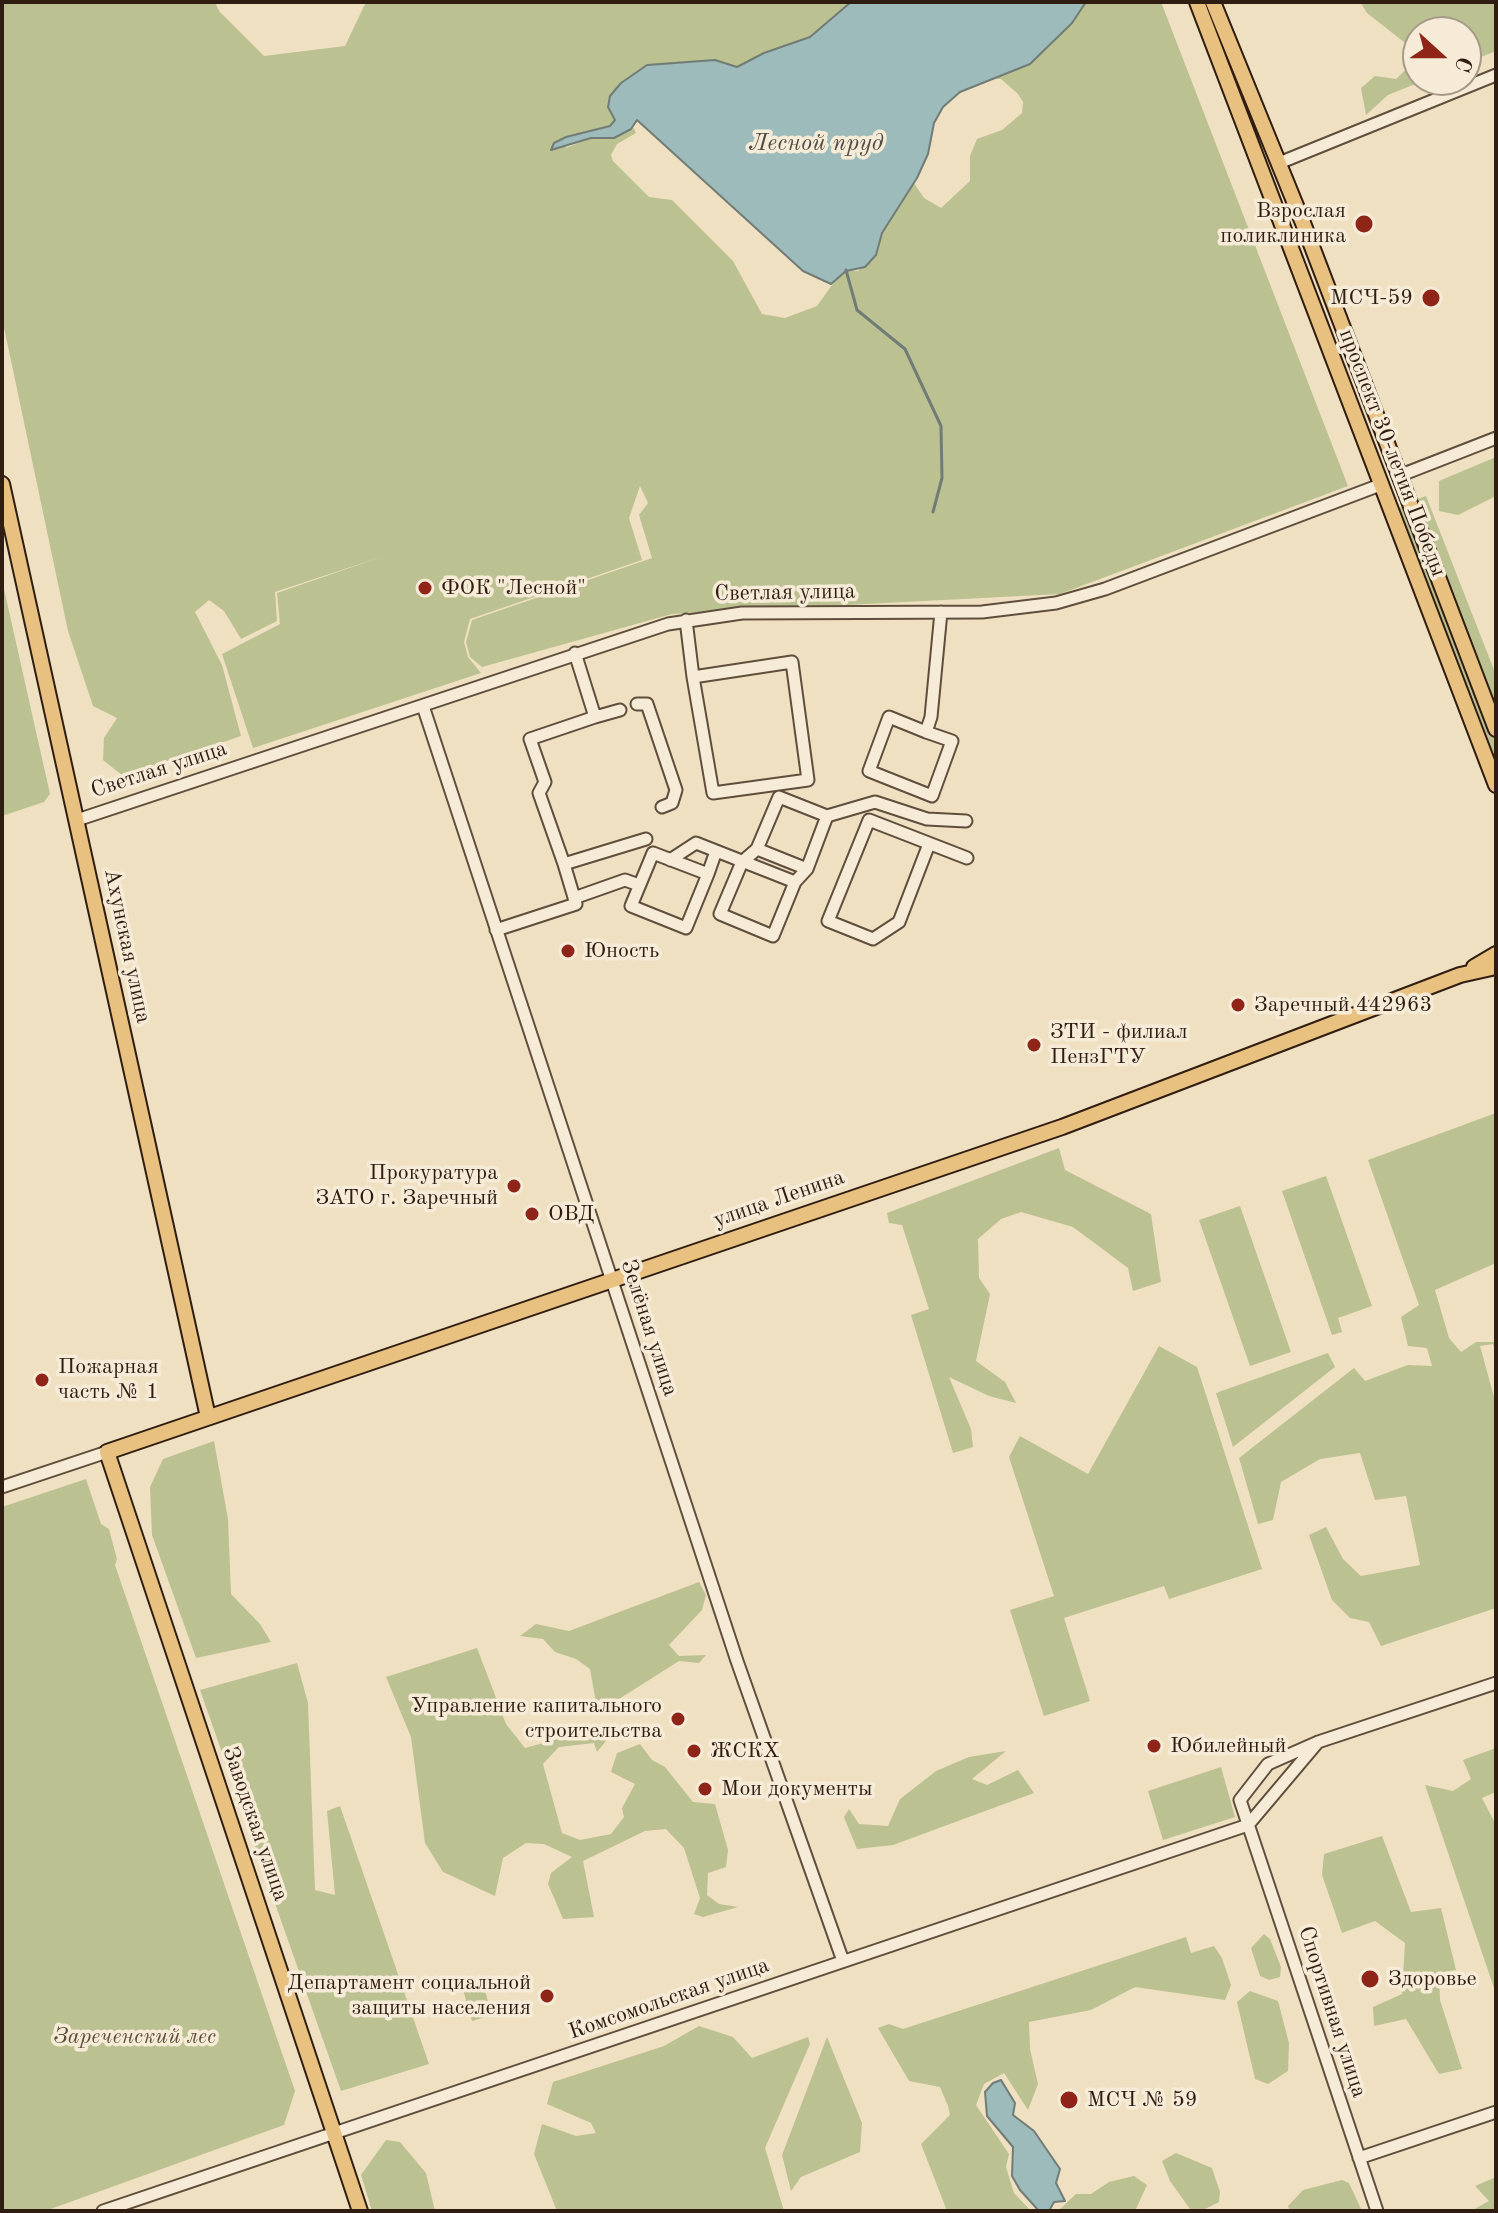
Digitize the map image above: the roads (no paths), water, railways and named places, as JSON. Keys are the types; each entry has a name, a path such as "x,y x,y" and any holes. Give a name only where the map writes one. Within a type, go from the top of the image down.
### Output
{"main road":[{"name":"проспект 30-летия Победы","path":"1197,2 1496,785"},
{"name":"проспект 30-летия Победы","path":"1213,2 1401,475 1496,729"},
{"path":"1261,169 1279,163"},
{"name":"Светлая улица","path":"1380,485 1401,475"},
{"name":"Ахунская улица","path":"2,484 208,1417"},
{"name":"улица Ленина","path":"1460,975 1496,954"},
{"name":"улица Ленина","path":"107,1452 1075,1123 1460,975 1496,967"},
{"name":"Заводская улица","path":"107,1452 360,2211"}],"street":[{"path":"1279,163 1496,75"},
{"name":"Светлая улица","path":"1401,475 1496,438"},
{"name":"Светлая улица","path":"77,820 575,653 686,620 742,613 1019,609 1105,589 1380,485"},
{"path":"926,732 931,717 941,612"},
{"path":"686,620 693,677 713,793 808,780 792,662 693,677"},
{"path":"575,653 595,717"},
{"path":"637,704 647,704 676,790 672,803 662,807"},
{"name":"Зелёная улица","path":"423,706 737,1661 843,1961"},
{"path":"496,930 576,904 539,793 545,782 530,739 620,710"},
{"path":"889,717 926,732 952,741 932,796 869,771 889,717"},
{"path":"827,816 807,869 795,882 773,936 720,914 742,862 757,849 779,797 827,816 875,802 927,819 966,821"},
{"path":"929,844 899,922 873,939 828,921 869,820 967,858"},
{"path":"564,864 646,839"},
{"path":"670,860 696,843 795,882"},
{"path":"757,849 807,869"},
{"path":"708,874 653,853 631,906 686,928 708,874 716,851"},
{"path":"574,898 625,880 639,885"},
{"path":"2,1487 107,1452"},
{"path":"1248,1825 1240,1800 1259,1771 1275,1761 1318,1742 1496,1683"},
{"path":"1248,1825 1318,1742"},
{"path":"1275,1761 1285,1765 1289,1777"},
{"name":"Комсомольская улица","path":"103,2211 1248,1825"},
{"name":"Спортивная улица","path":"1248,1825 1377,2211"},
{"path":"1359,2158 1496,2112"}],"water":[{"name":"Лесной пруд","path":"851,2 1086,2 1072,23 1030,64 960,92 943,107 934,123 928,154 917,178 882,233 876,255 865,267 846,271 831,284 803,271 637,120 631,129 614,138 591,138 551,150 554,143 566,137 610,126 615,120 608,107 610,96 621,83 647,65 715,60 737,67 764,53 810,37"},
{"path":"1001,2080 1015,2103 1013,2115 1034,2131 1060,2169 1056,2183 1065,2201 1054,2202 1049,2211 1039,2211 1020,2190 1012,2176 1013,2147 987,2116 985,2092"}],"waterway":[{"path":"846,270 857,310 905,349 941,426 942,478 933,512"}],"place":[{"name":"Взрослая поликлиника","path":"1364,224"},
{"name":"МСЧ-59","path":"1431,298"},
{"name":"ФОК \"Лесной\"","path":"425,588"},
{"name":"Юность","path":"568,951"},
{"name":"Заречный 442963","path":"1238,1005"},
{"name":"ЗТИ - филиал ПензГТУ","path":"1034,1045"},
{"name":"Прокуратура ЗАТО г. Заречный","path":"514,1186"},
{"name":"ОВД","path":"532,1214"},
{"name":"Пожарная часть № 1","path":"42,1380"},
{"name":"Управление капитального строительства","path":"678,1719"},
{"name":"Юбилейный","path":"1154,1746"},
{"name":"ЖСКХ","path":"694,1751"},
{"name":"Мои документы","path":"705,1789"},
{"name":"Здоровье","path":"1370,1979"},
{"name":"Департамент социальной защиты населения","path":"547,1996"},
{"name":"МСЧ № 59","path":"1069,2100"}],"park label":[{"name":"Зареченский лес","path":"135,2037"}]}
